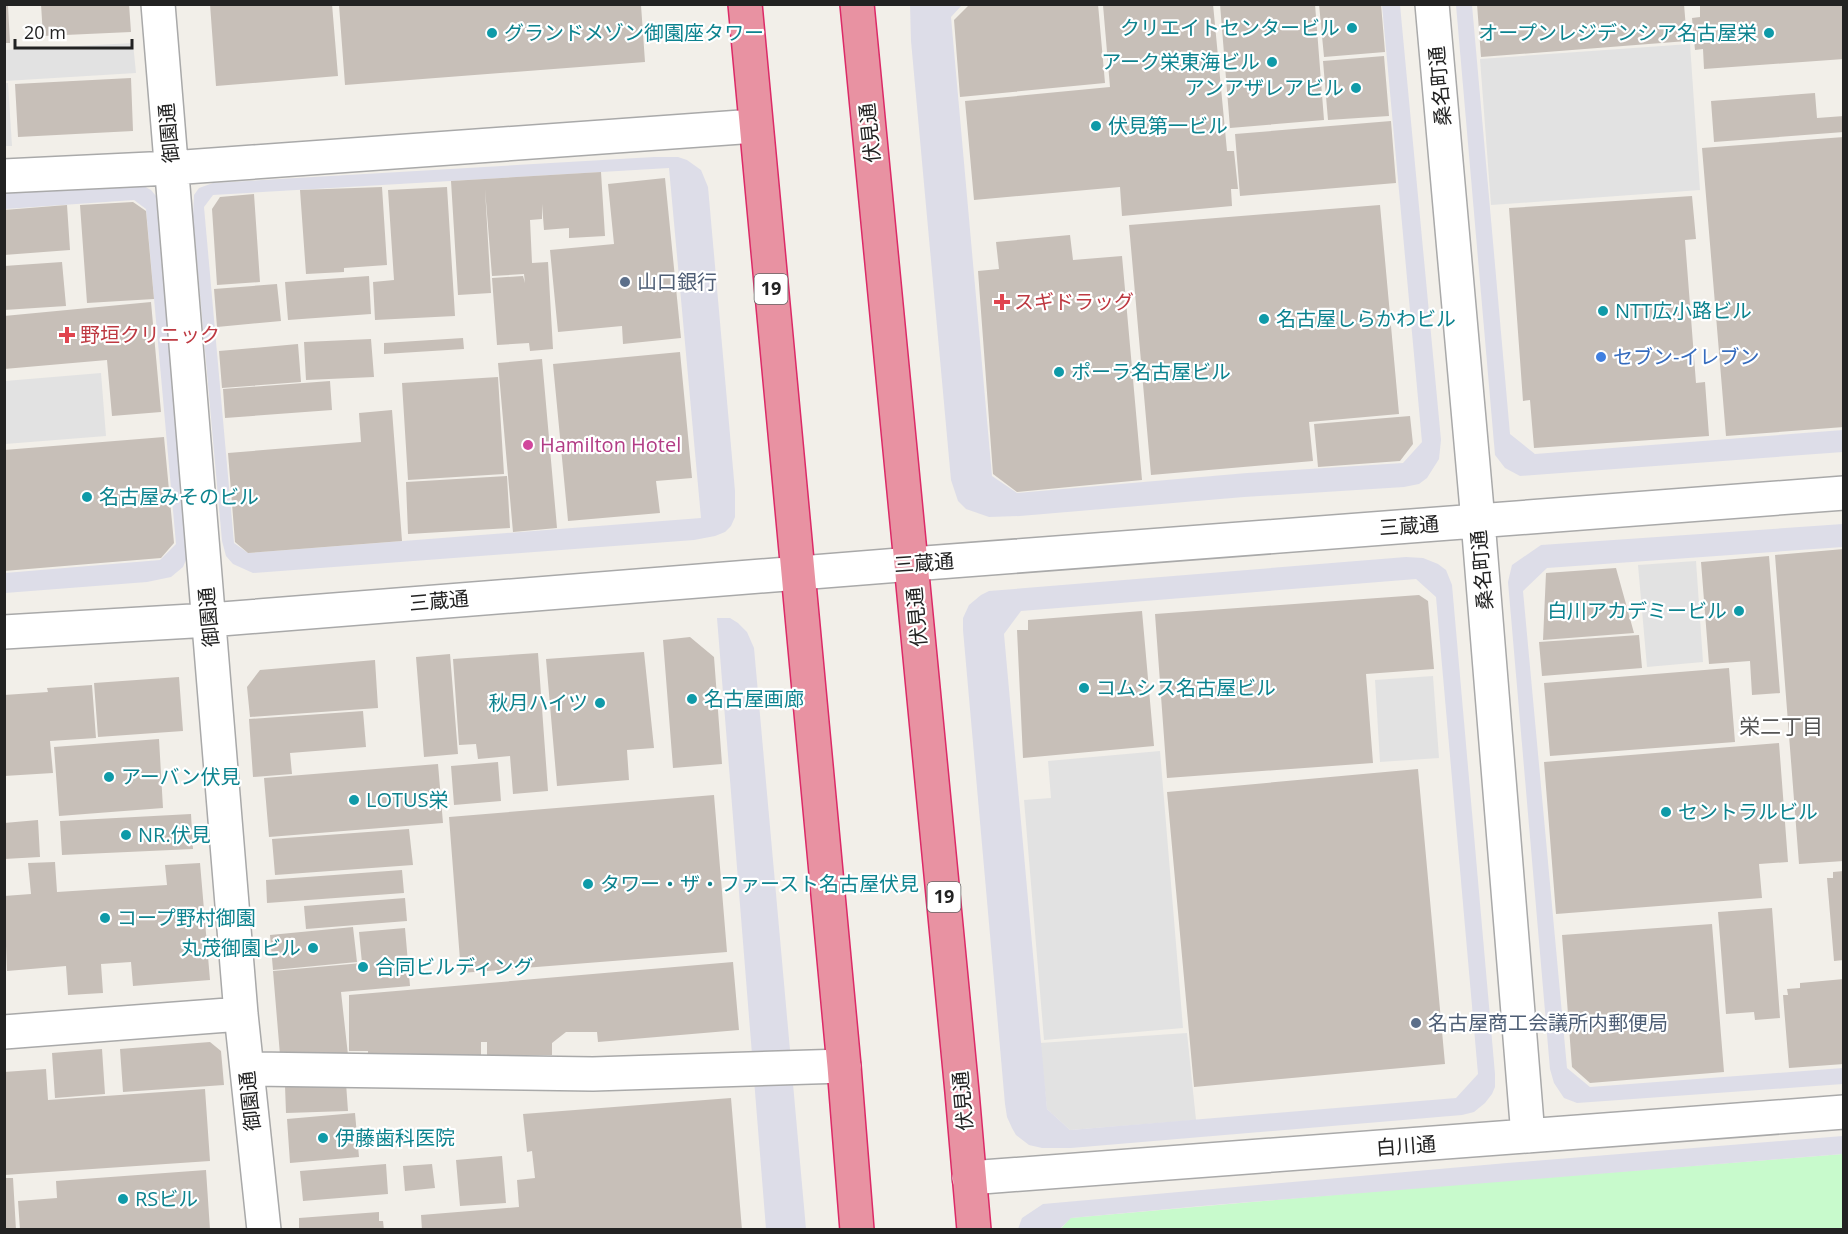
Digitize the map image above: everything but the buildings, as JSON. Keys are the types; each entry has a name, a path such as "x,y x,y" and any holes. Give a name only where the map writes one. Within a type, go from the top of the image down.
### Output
{"highway":[{"name":"19","path":"745,4 844,1066 857,1230"},
{"name":"伏見通","path":"857,4 974,1230"}],"street":[{"name":"御園通","path":"158,4 241,1014 264,1230"},
{"name":"桑名町通","path":"1432,4 1478,521 1528,1136"},
{"path":"4,176 171,168 755,126"},
{"name":"三蔵通","path":"4,632 209,620 1844,493"},
{"path":"4,1032 241,1014"},
{"path":"247,1069 593,1074 844,1066"},
{"name":"白川通","path":"969,1178 1844,1112"}],"green space":[{"path":"1843,1154 1843,1229 1060,1230 1070,1218"}],"shaded area":[{"path":"910,5 962,5 951,17 992,476 1017,493 1247,473 1403,463 1422,442 1382,5 1400,5 1441,440 1439,459 1427,478 1419,484 1404,487 1244,497 1020,516 989,517 966,509 958,501 951,480 911,41"},
{"path":"1456,5 1472,5 1510,434 1535,454 1843,430 1843,452 1520,476 1505,468 1495,455"},
{"path":"133,43 136,73 5,81 5,50"},
{"path":"1690,44 1700,190 1491,205 1480,59"},
{"path":"5,83 8,83 12,146 5,146"},
{"path":"654,157 678,157 687,160 701,170 708,187 735,491 735,517 731,526 725,532 715,536 694,540 253,573 233,564 226,556 222,541 193,216 194,195 199,188 213,183","holes":["669,168 701,518 248,553 234,543 204,207 213,195"]},
{"path":"5,183 140,184 156,196 187,548 183,567 171,577 147,582 5,593 5,573 160,560 176,544 146,209 134,200 5,209"},
{"path":"101,373 106,436 5,444 5,381"},
{"path":"1843,524 1843,547 1547,568 1523,591 1567,1068 1590,1087 1843,1068 1843,1084 1577,1103 1564,1098 1554,1083 1550,1069 1508,582 1512,565 1541,545"},
{"path":"1406,557 1423,558 1446,570 1452,585 1495,1074 1495,1087 1485,1103 1474,1112 1462,1115 1071,1148 1042,1148 1029,1145 1016,1135 1007,1117 1005,1104 963,630 963,618 969,605 989,591","holes":["1416,579 1436,597 1478,1074 1456,1098 1070,1130 1047,1109 1004,634 1021,611"]},
{"path":"1696,561 1703,662 1647,667 1638,565"},
{"path":"717,618 730,618 738,623 747,632 754,648 806,1229 766,1229"},
{"path":"1433,676 1439,758 1380,762 1375,680"},
{"path":"1160,751 1183,1028 1044,1040 1024,800 1051,798 1048,761"},
{"path":"1187,1033 1196,1120 1070,1130 1047,1109 1040,1043"},
{"path":"1843,1136 1843,1154 1202,1206 1071,1218 1060,1229 1018,1229 1022,1218 1043,1204"}],"place":[{"name":"クリエイトセンタービル","path":"1352,28"},
{"name":"グランドメゾン御園座タワー","path":"492,33"},
{"name":"オープンレジデンシア名古屋栄","path":"1769,33"},
{"name":"アーク栄東海ビル","path":"1272,62"},
{"name":"アンアザレアビル","path":"1356,88"},
{"name":"伏見第一ビル","path":"1096,126"},
{"name":"山口銀行","path":"625,282"},
{"name":"スギドラッグ","path":"1002,302"},
{"name":"NTT広小路ビル","path":"1603,311"},
{"name":"名古屋しらかわビル","path":"1264,319"},
{"name":"野垣クリニック","path":"67,335"},
{"name":"セブン-イレブン","path":"1601,357"},
{"name":"ポーラ名古屋ビル","path":"1059,372"},
{"name":"Hamilton Hotel","path":"528,445"},
{"name":"名古屋みそのビル","path":"87,497"},
{"name":"白川アカデミービル","path":"1739,611"},
{"name":"コムシス名古屋ビル","path":"1084,688"},
{"name":"名古屋画廊","path":"692,699"},
{"name":"秋月ハイツ","path":"600,703"},
{"name":"アーバン伏見","path":"109,777"},
{"name":"LOTUS栄","path":"354,800"},
{"name":"セントラルビル","path":"1666,812"},
{"name":"NR.伏見","path":"126,835"},
{"name":"タワー・ザ・ファースト名古屋伏見","path":"588,884"},
{"name":"コープ野村御園","path":"105,918"},
{"name":"丸茂御園ビル","path":"313,948"},
{"name":"合同ビルディング","path":"363,967"},
{"name":"名古屋商工会議所内郵便局","path":"1416,1023"},
{"name":"伊藤歯科医院","path":"323,1138"},
{"name":"RSビル","path":"123,1199"}],"district":[{"name":"栄二丁目","path":"1781,727"}]}
